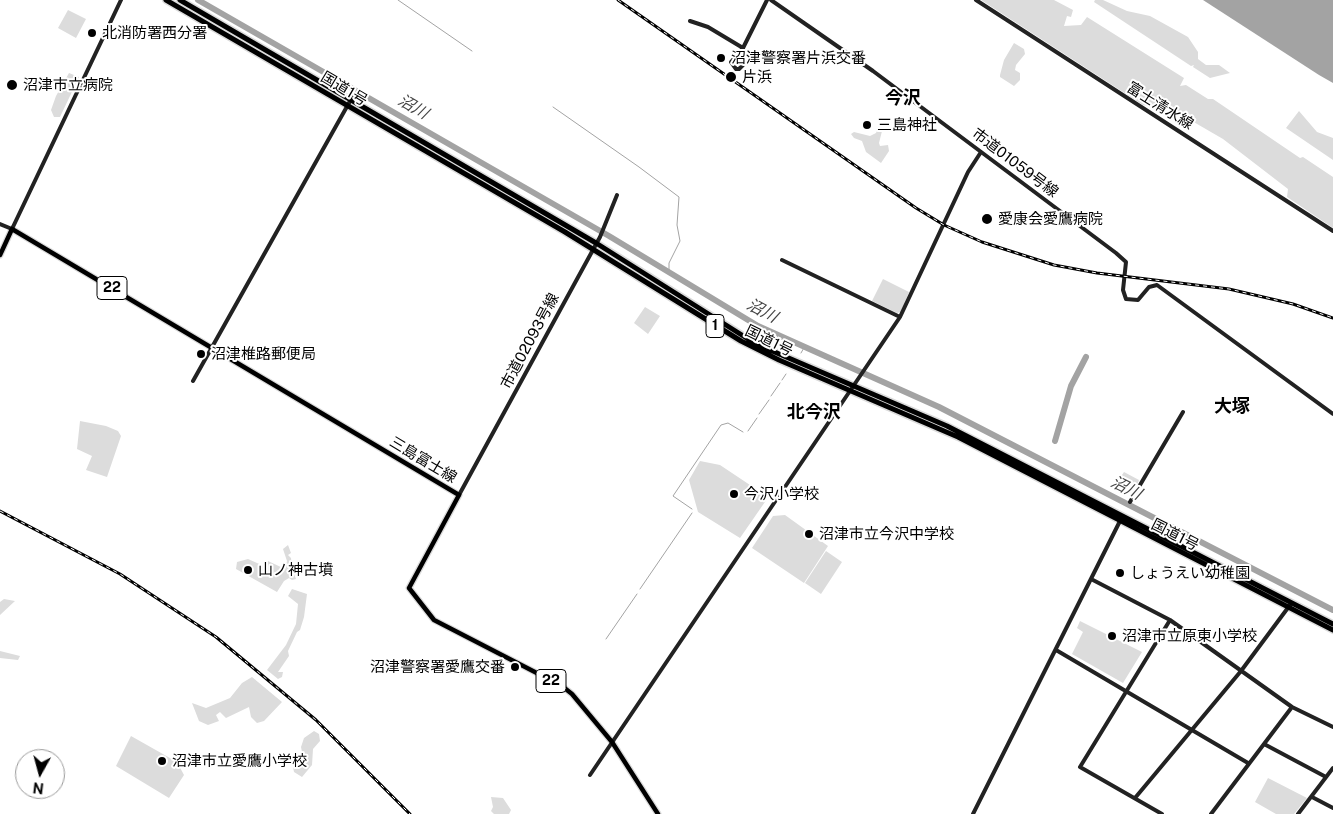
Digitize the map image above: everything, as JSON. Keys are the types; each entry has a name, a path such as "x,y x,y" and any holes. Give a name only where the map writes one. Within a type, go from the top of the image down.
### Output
{"highway":[{"name":"国道1号","path":"166,0 347,106 594,246"},
{"name":"国道1号","path":"180,0 352,97 741,336 958,437 1120,521 1290,605 1333,624"},
{"name":"国道1号","path":"853,388 981,443 1290,605 1333,630"}],"main road":[{"path":"0,255 12,229"},
{"name":"三島富士線","path":"12,229 459,496 409,588 434,620 562,686 572,694 612,742 658,814"}],"street":[{"path":"0,224 12,229 121,0"},
{"path":"743,48 743,65 738,69 731,65 731,62 743,48 767,0"},
{"name":"市道01059号線","path":"771,0 873,71 1126,262 1123,290 1126,299 1138,300 1151,286 1160,287 1333,414"},
{"name":"富士清水線","path":"976,0 1118,94 1211,150 1333,231"},
{"path":"690,21 708,27 743,48"},
{"path":"193,381 352,97"},
{"path":"590,775 900,317 968,172 981,152"},
{"name":"市道02093号線","path":"459,496 600,237 617,195"},
{"path":"782,260 900,317"},
{"path":"1130,502 1183,412"},
{"path":"973,814 1120,521"},
{"path":"1091,579 1170,620 1292,707 1333,727"},
{"path":"1135,798 1241,671 1290,605"},
{"path":"1162,814 1080,767 1170,620"},
{"path":"1056,650 1248,763"},
{"path":"1210,814 1292,707"},
{"path":"1264,744 1326,777"},
{"path":"1298,814 1333,768"},
{"path":"1312,797 1333,808"}],"shaded area":[{"path":"981,0 1054,0 1073,10 1071,17 1067,16 1064,26 1081,25 1087,17 1184,78 1180,86 1186,85 1208,99 1213,99 1300,158 1303,157 1333,177 1333,228 1287,197 1288,189 1223,139 1173,110 1143,105"},
{"path":"1095,0 1103,0 1127,11 1150,16 1188,37 1198,52 1198,59 1206,65 1219,65 1230,73 1210,78 1193,67 1194,65 1191,66 1094,2"},
{"path":"1203,0 1333,0 1333,83 1319,75"},
{"path":"68,10 86,19 76,38 58,28"},
{"path":"1014,43 1024,49 1025,54 1016,65 1015,70 1020,73 1020,80 1014,86 1000,77 1000,75 1004,60"},
{"path":"69,73 79,77 60,117 54,117 51,110 56,96"},
{"path":"1299,111 1317,132 1333,138 1333,160 1286,128"},
{"path":"884,121 888,121 890,125 882,131 879,143 880,146 888,145 889,151 881,163 866,152 862,141 854,138 851,134 854,132 870,136 876,133"},
{"path":"883,279 909,292 901,312 897,313 872,301"},
{"path":"645,307 660,316 648,334 634,323"},
{"path":"80,421 106,426 118,431 121,436 107,477 86,470 92,456 77,449"},
{"path":"700,461 720,465 756,489 757,493 767,499 740,538 698,512 689,480"},
{"path":"1124,472 1139,480 1136,487 1120,478"},
{"path":"785,515 828,546 804,583 752,548 773,516"},
{"path":"288,545 291,553 288,555 291,558 292,569 297,571 294,574 296,579 292,580 289,578 284,581 277,592 236,569 237,562 248,559 266,567 268,561 285,569 287,561 283,549"},
{"path":"826,551 842,562 821,594 805,583"},
{"path":"292,589 307,594 304,617 300,630 297,632 288,651 289,656 278,672 283,672 282,677 278,679 267,670 286,645 296,624 298,604 288,596"},
{"path":"4,599 15,601 0,615 0,602"},
{"path":"1080,621 1142,652 1123,683 1072,654 1083,632 1077,628"},
{"path":"0,651 20,656 18,660 0,658"},
{"path":"252,677 282,702 264,721 257,723 251,717 249,707 226,718 220,712 216,715 219,721 208,725 199,721 192,703 206,708 230,698 242,683"},
{"path":"314,731 319,734 320,741 313,749 312,765 302,777 294,772 293,767 302,752 301,747 304,738"},
{"path":"131,736 177,762 184,775 169,798 116,766"},
{"path":"1268,778 1307,798 1294,814 1276,814 1255,802"},
{"path":"491,797 503,798 511,810 509,814 494,814 491,811 493,807"}],"waterway":[{"name":"沼川","path":"198,0 609,236 758,326 939,407 1333,610"},
{"path":"398,0 472,51"},
{"path":"553,107 679,197 677,225 680,241 669,263 669,272"},
{"name":"沼川","path":"801,353 805,346"},
{"path":"1055,441 1071,386 1086,357"},
{"path":"782,380 786,374"},
{"path":"771,396 780,383"},
{"path":"759,414 769,400"},
{"path":"748,431 757,418"},
{"path":"692,509 673,496 721,425 728,423 743,432"},
{"path":"640,589 692,513"},
{"path":"606,639 637,594"}],"railway":[{"path":"618,0 916,208 944,225 982,242 1054,265 1097,273 1229,289 1293,304 1333,318"},
{"path":"0,511 120,574 216,637 316,720 410,814"}],"place":[{"name":"北消防署西分署","path":"92,33"},
{"name":"沼津警察署片浜交番","path":"721,58"},
{"name":"片浜","path":"731,77"},
{"name":"沼津市立病院","path":"12,85"},
{"name":"三島神社","path":"867,125"},
{"name":"愛康会愛鷹病院","path":"987,219"},
{"name":"沼津椎路郵便局","path":"201,354"},
{"name":"今沢小学校","path":"734,494"},
{"name":"沼津市立今沢中学校","path":"809,534"},
{"name":"山ノ神古墳","path":"248,570"},
{"name":"しょうえい幼稚園","path":"1120,573"},
{"name":"沼津市立原東小学校","path":"1112,636"},
{"name":"沼津警察署愛鷹交番","path":"515,667"},
{"name":"沼津市立愛鷹小学校","path":"162,761"}],"district":[{"name":"今沢","path":"903,98"},
{"name":"大塚","path":"1232,406"},
{"name":"北今沢","path":"814,412"}]}
